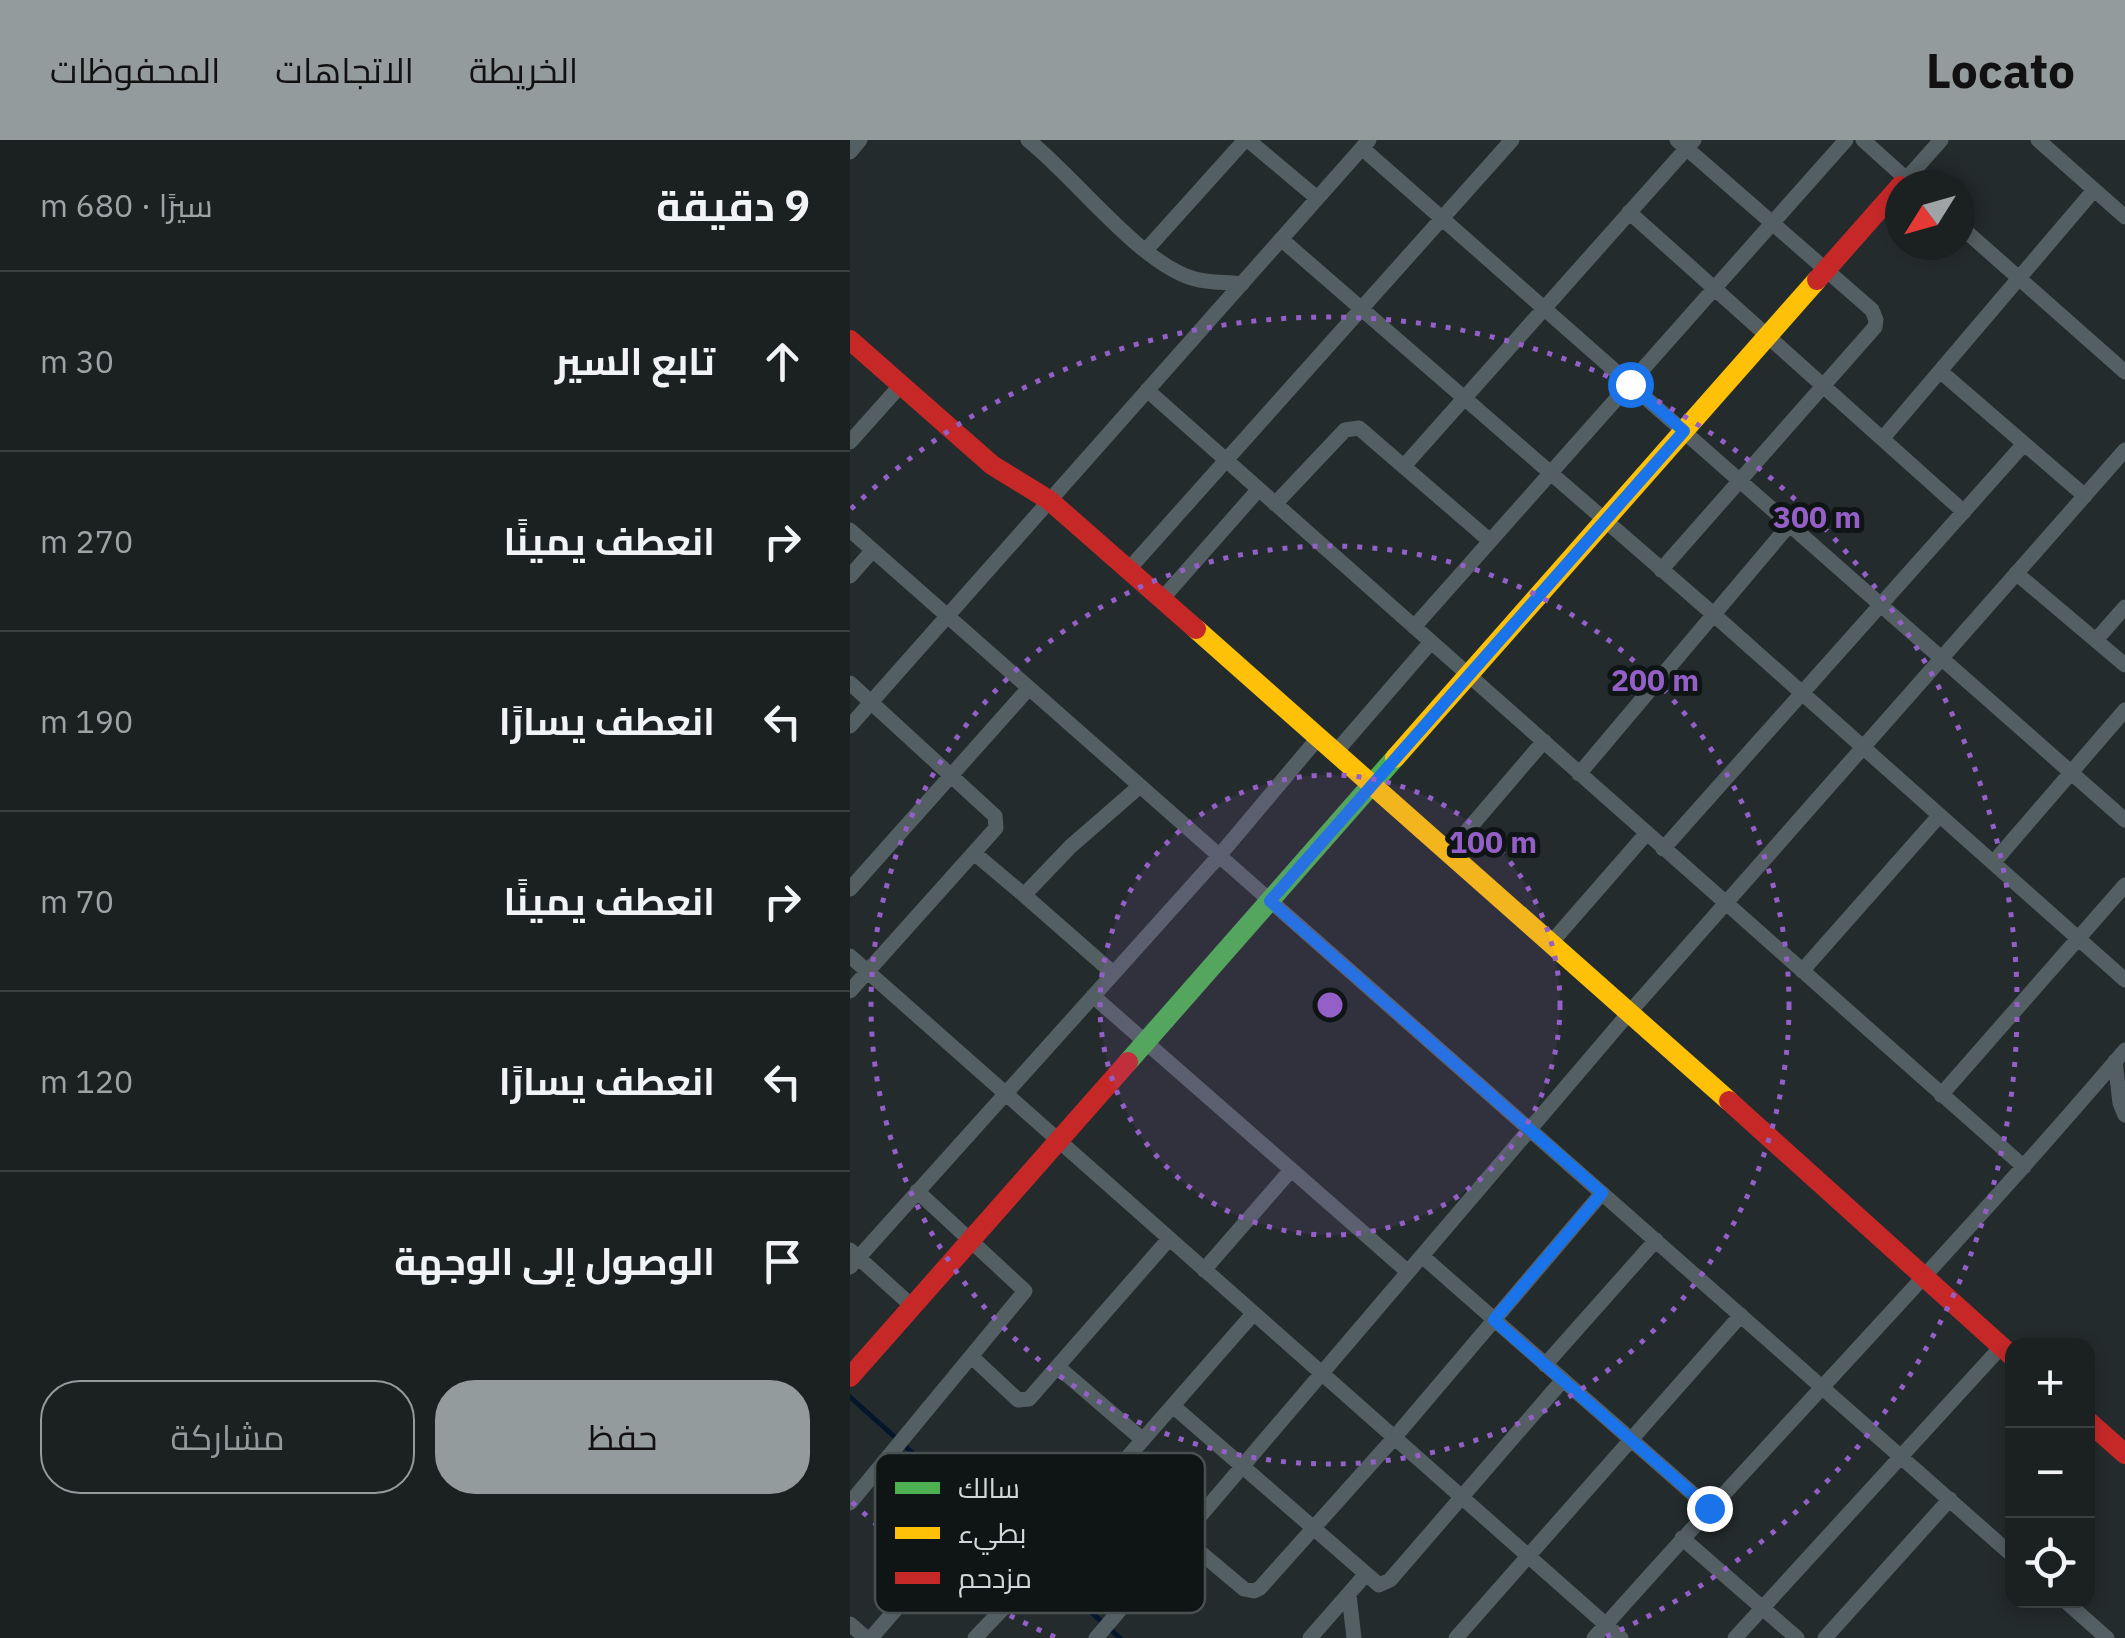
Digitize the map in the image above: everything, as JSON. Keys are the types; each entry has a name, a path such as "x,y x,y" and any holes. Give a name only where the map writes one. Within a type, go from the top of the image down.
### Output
{"street":[{"path":"850,152 860,140"},
{"path":"1028,140 1165,265 1194,279 1242,284"},
{"path":"1146,250 1247,140 1317,198"},
{"path":"1129,569 1512,140"},
{"path":"1414,626 1846,140"},
{"path":"1863,140 1892,170"},
{"path":"1916,170 1941,140"},
{"path":"2038,140 2125,217"},
{"path":"1404,466 1686,143 1872,310 1876,320 1875,327 1661,570"},
{"path":"850,726 1365,144 1544,308 2125,820"},
{"path":"1883,438 2094,190"},
{"path":"850,1378 1885,206"},
{"path":"1629,212 1964,512"},
{"path":"1281,239 1712,613 2125,980"},
{"path":"1975,239 2125,372"},
{"path":"850,340 992,465 1049,500 1129,569 1928,1276 2005,1349"},
{"path":"1940,371 2084,496"},
{"path":"850,442 900,386"},
{"path":"1147,390 2024,1167"},
{"path":"1275,504 1345,430 1360,428 1490,540"},
{"path":"1663,848 2023,445"},
{"path":"1205,1510 1629,1014 2125,450"},
{"path":"1162,600 1259,489"},
{"path":"1579,774 1790,524"},
{"path":"850,530 2005,1549"},
{"path":"850,576 872,550"},
{"path":"2016,573 2125,665"},
{"path":"2096,640 2125,607"},
{"path":"1334,753 1431,642"},
{"path":"850,683 996,816 996,828 850,991"},
{"path":"850,889 1029,688"},
{"path":"1993,862 2125,710"},
{"path":"912,1306 853,1258 1218,856 1318,738"},
{"path":"1448,853 1544,741"},
{"path":"1024,895 1070,846 1140,786"},
{"path":"1802,972 1938,816"},
{"path":"1550,944 1646,834"},
{"path":"974,853 1113,973"},
{"path":"1940,1095 2125,884"},
{"path":"850,956 1622,1638"},
{"path":"1092,996 1408,1272"},
{"path":"2120,1056 2120,1103 2125,1115"},
{"path":"1594,1638 1709,1508 1928,1276 2120,1056"},
{"path":"1204,1270 1291,1170"},
{"path":"892,1453 1025,1291 917,1191"},
{"path":"1205,1556 1244,1589 1254,1592 1394,1438 1602,1193"},
{"path":"972,1357 1018,1400 1024,1401 1169,1239"},
{"path":"1545,1364 1656,1240"},
{"path":"1422,1256 1709,1508"},
{"path":"1132,1453 1253,1314"},
{"path":"1456,1638 1740,1315"},
{"path":"1735,1638 1902,1455 2005,1353"},
{"path":"1058,1367 1142,1440"},
{"path":"1173,1406 1378,1586 1385,1585 1562,1381"},
{"path":"2095,1427 2125,1454"},
{"path":"850,1503 875,1473"},
{"path":"1825,1638 1950,1499"},
{"path":"1682,1538 1796,1638"},
{"path":"1310,1638 1366,1574"},
{"path":"1349,1595 1354,1638"},
{"path":"2073,1608 2107,1638"},
{"path":"850,1624 869,1638 892,1613"},
{"path":"975,1638 999,1613"},
{"path":"1096,1638 1117,1613"}],"waterway":[{"path":"850,1397 913,1453"},
{"path":"1092,1613 1120,1638"}],"traffic: fast":[{"path":"1128,1062 1395,758"}],"traffic: slow":[{"path":"1395,758 1817,280"},
{"path":"1196,629 1729,1101"}],"traffic: jam":[{"path":"1817,280 1885,203"},
{"path":"850,340 992,465 1049,500 1196,629"},
{"path":"850,1377 1128,1062"},
{"path":"1729,1101 2005,1350"},
{"path":"2095,1427 2125,1454"}],"route":[{"path":"1630,384 1684,431 1270,901 1602,1193 1494,1320 1709,1508"}]}
